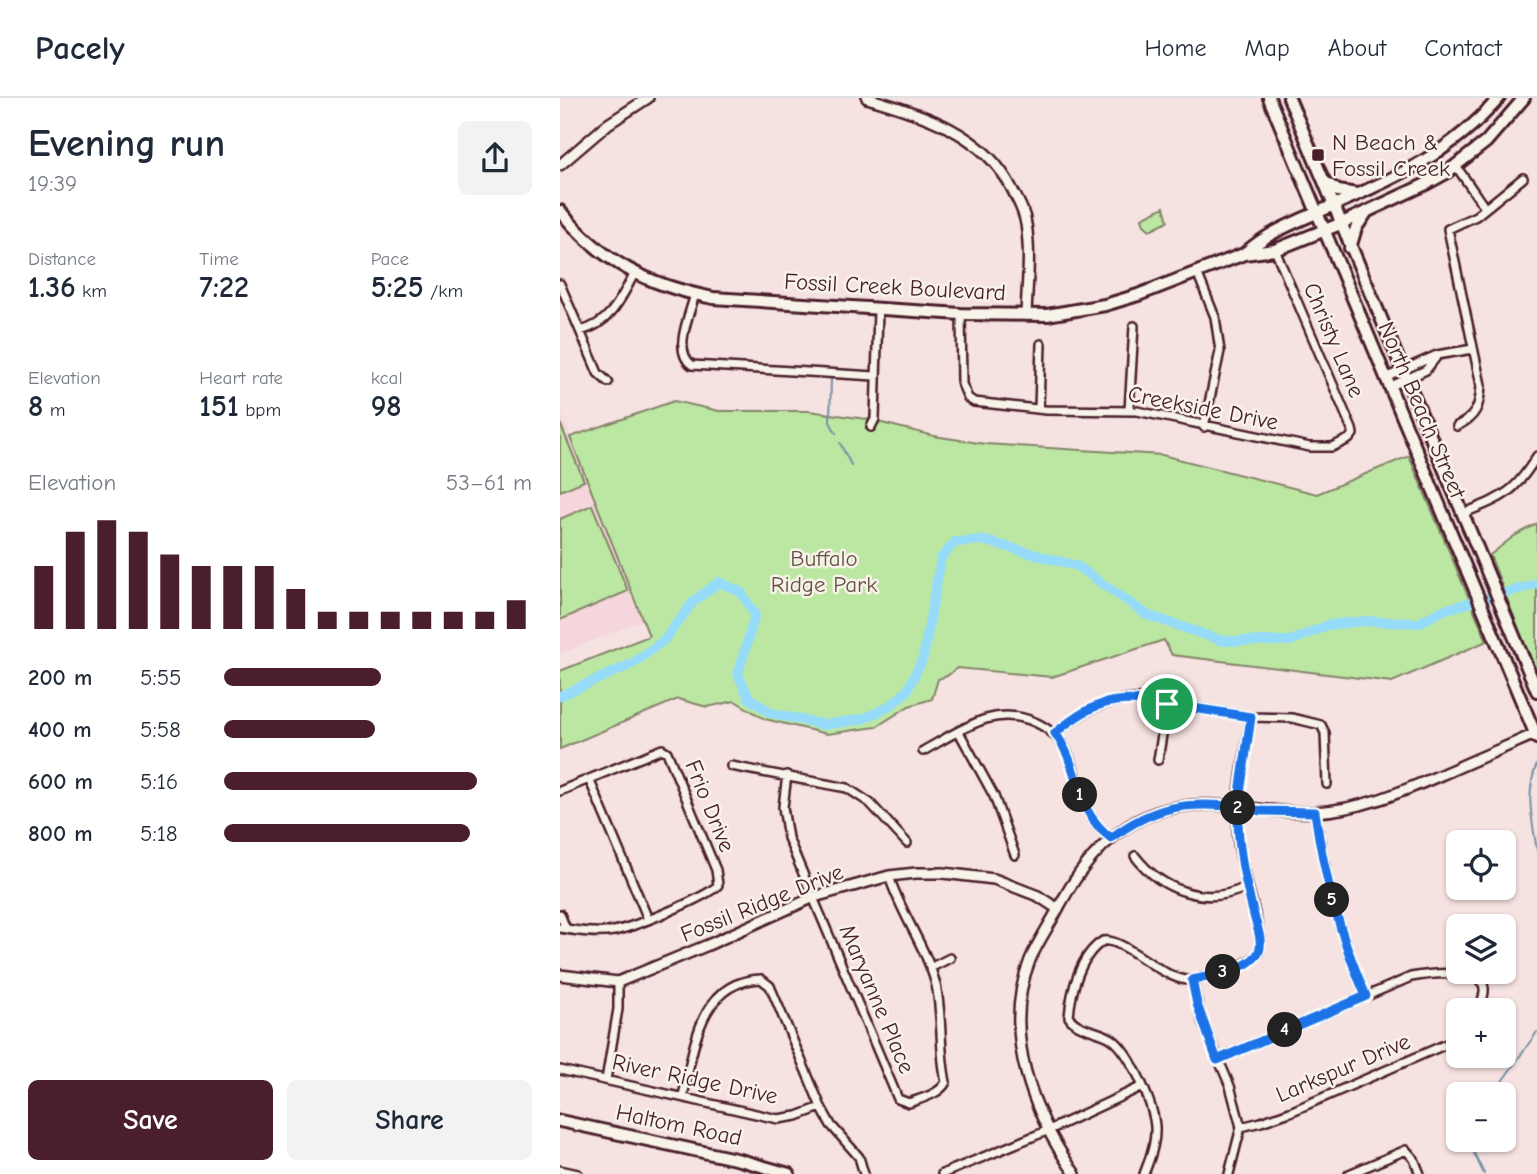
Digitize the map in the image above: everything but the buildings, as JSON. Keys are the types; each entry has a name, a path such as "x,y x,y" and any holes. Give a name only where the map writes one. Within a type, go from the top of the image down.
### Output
{"main road":[{"name":"North Beach Street","path":"1269,98 1536,735"},
{"name":"North Beach Street","path":"1289,98 1537,691"},
{"name":"Fossil Creek Boulevard","path":"1244,254 1270,233 1401,175 1442,151 1476,123 1499,98"},
{"name":"Fossil Creek Boulevard","path":"560,211 596,249 634,274 662,285 713,298 961,314 1047,315 1105,305 1138,295 1244,254 1275,250 1340,224 1424,185 1456,166 1502,127 1524,98"},
{"path":"1322,180 1338,191 1360,194"},
{"path":"1350,248 1356,228 1367,211"},
{"name":"Haltom Road","path":"560,1121 740,1160 789,1174"}],"street":[{"path":"560,165 608,124 648,98"},
{"path":"867,98 952,128 992,159 1010,182 1020,201 1026,222 1030,261 1026,315"},
{"path":"1456,166 1485,208"},
{"path":"1457,426 1470,420 1480,404 1481,386 1448,229 1476,216 1523,178"},
{"name":"Christy Lane","path":"1275,250 1352,429 1353,434 1344,442"},
{"path":"1197,272 1215,317 1220,351 1204,427"},
{"path":"580,331 600,323 612,312 634,274"},
{"path":"560,284 598,373 608,382"},
{"path":"695,294 682,345 685,358 692,365 875,376"},
{"path":"871,427 874,419 878,309"},
{"name":"Creekside Drive","path":"961,314 963,389 974,402 1039,409 1129,411 1310,447 1324,448 1344,442"},
{"path":"1129,411 1134,326"},
{"path":"1039,409 1041,344"},
{"path":"1387,382 1426,370 1437,355 1473,349"},
{"path":"1464,513 1510,492 1537,456"},
{"path":"1055,733 1077,716 1108,701 1138,699 1251,717 1292,718 1321,725 1326,740 1326,784"},
{"path":"1158,760 1167,704"},
{"path":"923,751 983,720 1005,716 1028,719 1043,725 1055,733 1069,757 1085,808 1097,827 1111,838"},
{"path":"1143,1174 1153,1146 1155,1131 1152,1110 1136,1071 1121,1046 1104,1035 1072,1022 1069,1017 1074,989 1083,964 1096,946 1109,940 1154,966 1182,979 1192,980 1236,968 1259,953 1258,930 1238,843 1238,807 1251,717"},
{"path":"959,732 994,796 1015,855"},
{"path":"1075,1174 1049,1130 1025,1071 1019,1008 1030,961 1058,909 1078,873 1111,838 1132,822 1174,807 1201,804 1262,811 1315,812 1360,806 1536,735"},
{"name":"Frio Drive","path":"563,928 584,932 611,931 701,897 718,885 716,870 667,752 662,750 590,781"},
{"path":"731,766 827,782 855,791 870,803 907,843"},
{"name":"Maryanne Place","path":"787,775 783,807 784,826 898,1099 905,1103 934,1093 946,1082 936,988 930,968 902,911 889,876"},
{"path":"560,791 590,781 648,919"},
{"path":"1315,812 1320,847 1343,943 1366,996"},
{"path":"1135,856 1148,870 1168,884 1190,894 1210,897 1230,894 1246,887"},
{"name":"Fossil Ridge Drive","path":"560,975 618,982 814,898 889,876 943,873 994,879 1038,896 1058,909"},
{"path":"560,914 563,928"},
{"path":"930,968 950,958"},
{"path":"1217,1060 1411,976 1475,976 1482,981 1483,998"},
{"path":"683,1096 699,1027 708,1009 714,1000 729,988 743,981 761,979 770,986 821,1107 831,1125 859,1157 863,1174"},
{"path":"1192,980 1197,1004 1217,1060 1230,1086 1241,1127 1229,1174"},
{"path":"606,1080 618,1009 618,982"},
{"name":"Larkspur Drive","path":"1241,1127 1290,1112 1446,1044"},
{"name":"River Ridge Drive","path":"560,1070 778,1119 797,1116 821,1107"},
{"path":"942,1174 1049,1130 1141,1087"},
{"path":"1349,1174 1406,1150 1420,1174"},
{"path":"560,1170 578,1174"}],"shaded area":[{"path":"560,410 642,620 560,654"}],"green space":[{"path":"1164,207 1168,221 1150,230 1144,225 1142,218"},
{"name":"Buffalo Ridge Park","path":"674,401 719,411 809,411 866,419 934,436 985,444 1162,455 1317,494 1409,456 1487,641 1392,682 1172,655 1164,640 1052,677 957,668 938,679 932,699 909,706 876,727 827,734 765,719 735,701 707,707 678,699 560,749 560,671 649,636 570,437"},
{"path":"560,423 584,481 560,491"},
{"path":"592,505 628,591 560,620 560,519"},
{"path":"1537,524 1537,676 1490,555 1514,536"}],"waterway":[{"path":"831,378 830,422 836,433"},
{"path":"840,443 851,465"},
{"path":"560,696 632,664 664,640 694,601 719,582 741,592 755,615 738,674 749,698 771,713 824,725 863,719 890,706 907,691 923,658 941,558 955,542 982,540 1077,566 1147,615 1223,641 1291,641 1328,625 1364,621 1419,623 1443,610 1537,584"},
{"path":"1537,764 1530,796 1537,850"},
{"path":"1502,1082 1537,1032"},
{"path":"1473,1152 1484,1174"}],"place":[{"name":"N Beach & Fossil Creek","path":"1318,155"}],"route":[{"path":"1167,704 1138,699 1108,701 1077,716 1055,733 1069,757 1085,808 1097,827 1111,838 1132,822 1185,804 1238,807 1240,857 1260,948 1254,958 1236,968 1192,980 1202,1021 1217,1060 1366,996 1343,943 1320,847 1315,812 1290,813 1238,807 1251,717 1167,704"}]}
